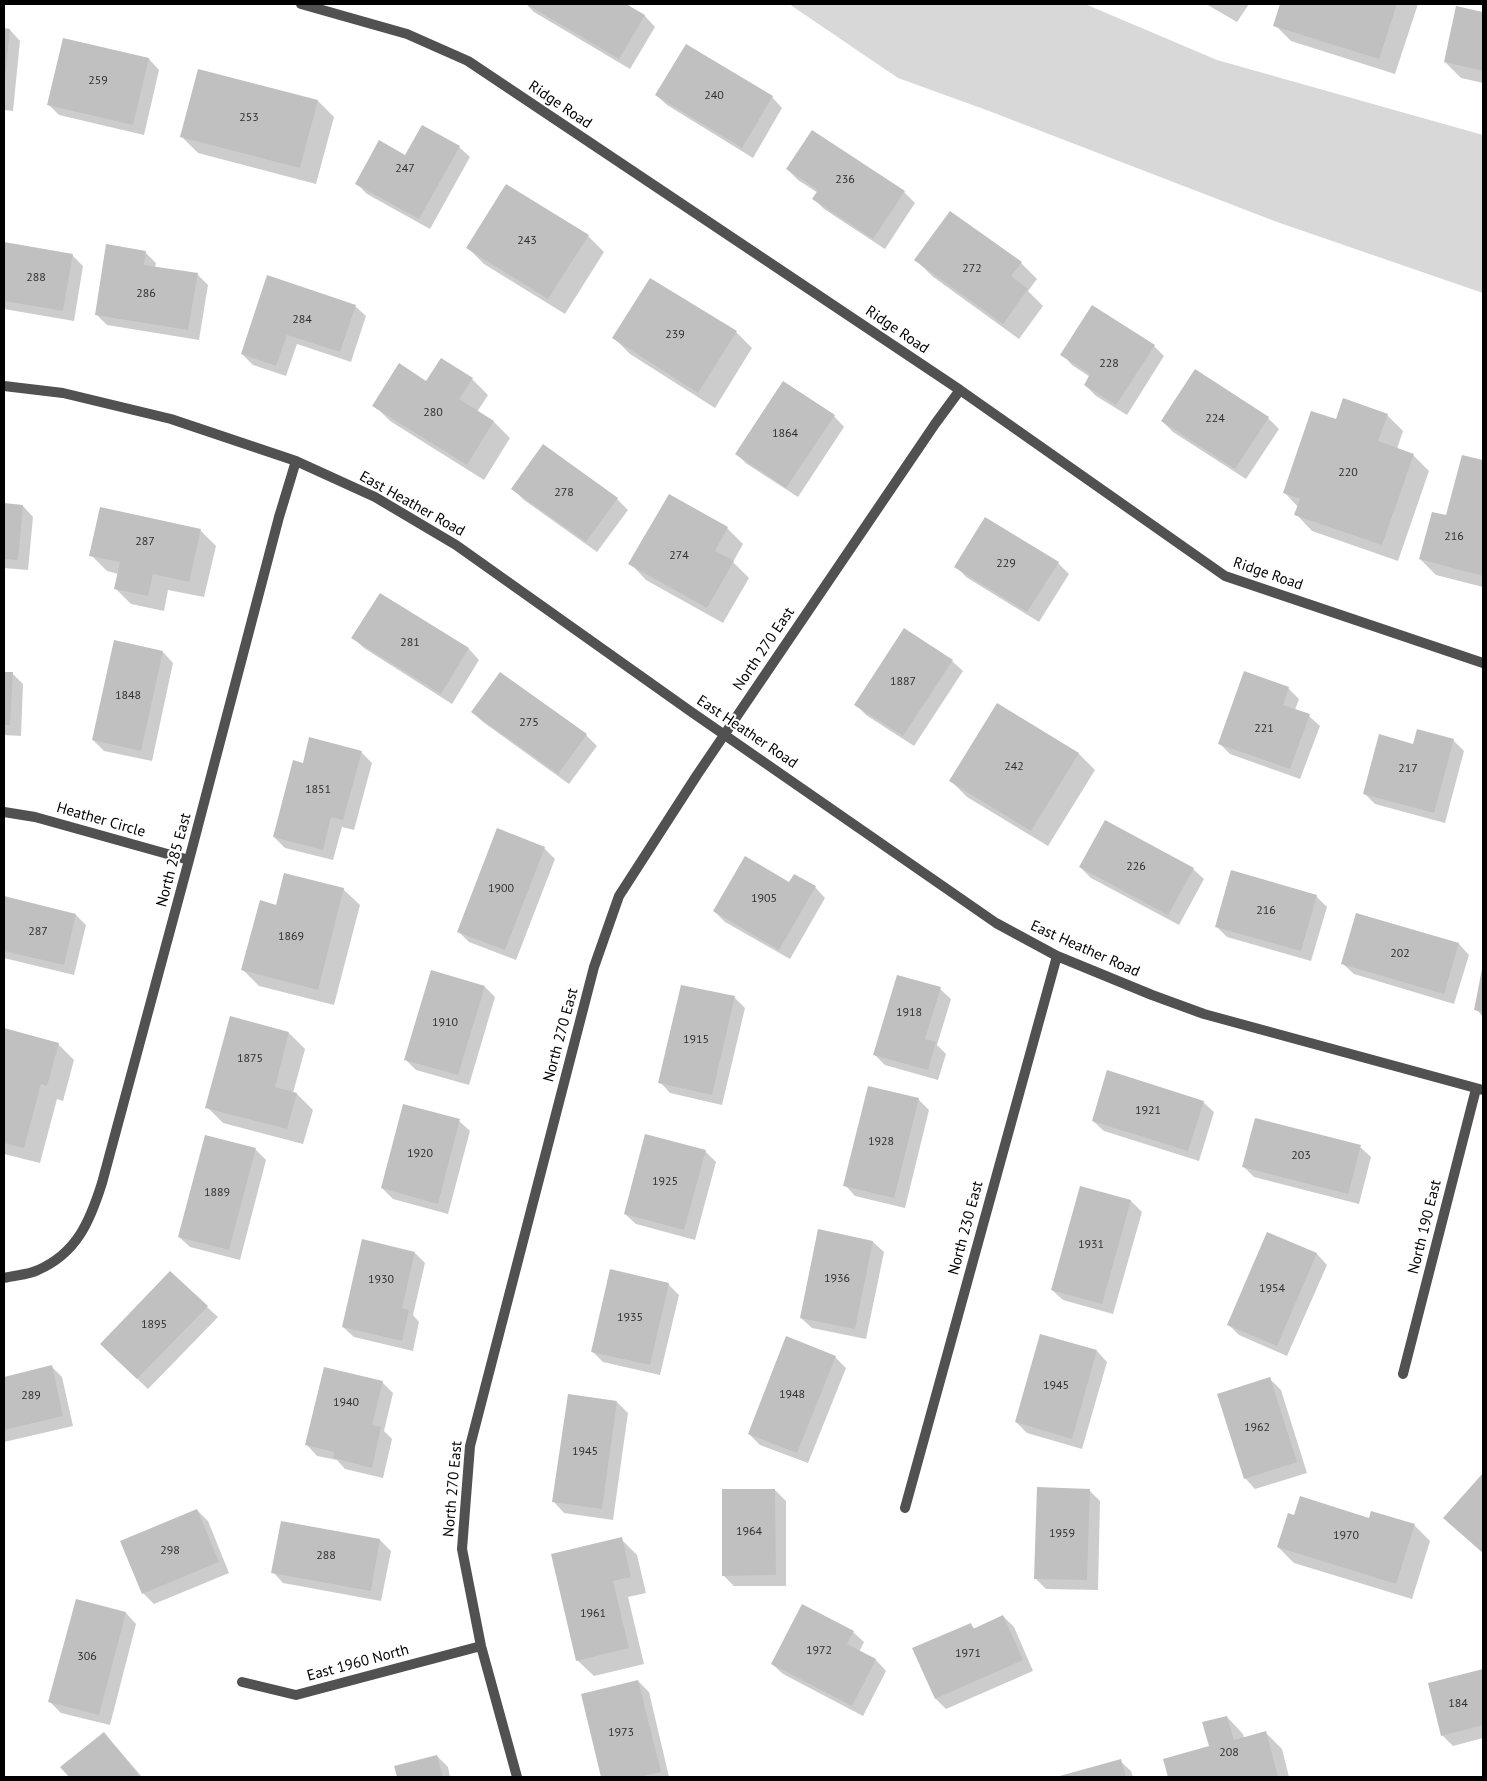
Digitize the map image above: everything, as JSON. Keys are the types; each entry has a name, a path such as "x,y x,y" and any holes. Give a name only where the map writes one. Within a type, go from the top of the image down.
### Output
{"street":[{"name":"Ridge Road","path":"301,4 407,34 468,61 960,390 1225,576 1483,663"},
{"name":"East Heather Road","path":"4,386 63,392 171,419 296,461 376,497 456,544 724,734 996,923 1057,956 1204,1014 1480,1089"},
{"name":"North 270 East","path":"517,1777 481,1646 462,1549 470,1446 594,967 619,896 724,734 960,390"},
{"name":"North 285 East","path":"4,1278 37,1271 61,1257 78,1240 91,1215 102,1183 279,517 296,461"},
{"name":"Heather Circle","path":"4,812 35,817 189,860"},
{"name":"North 230 East","path":"905,1508 1057,956"},
{"name":"North 190 East","path":"1403,1374 1480,1089"},
{"name":"East 1960 North","path":"242,1682 296,1694 481,1646"}],"shaded area":[{"path":"789,4 1085,4 1217,60 1483,135 1483,293 1277,222 898,78"}],"building":[{"path":"526,4 626,4 645,15 619,59"},
{"path":"1280,4 1397,4 1379,59 1273,26"},
{"path":"1456,6 1483,12 1483,71 1444,62"},
{"path":"4,28 10,29 5,78 4,78"},
{"path":"63,38 149,58 133,125 47,105"},
{"path":"686,44 773,96 742,148 655,95"},
{"path":"198,69 318,100 300,168 180,137"},
{"path":"422,125 460,146 419,219 355,184 379,140 405,155"},
{"path":"812,130 905,191 873,239 812,199 818,190 786,169"},
{"path":"506,184 589,235 548,299 466,248"},
{"path":"950,211 1022,262 1011,276 1028,289 1003,324 914,260"},
{"path":"4,242 73,254 63,311 4,301"},
{"path":"106,244 146,251 144,265 198,273 188,330 95,315"},
{"path":"267,275 356,305 340,352 287,335 276,366 241,354"},
{"path":"650,278 737,331 698,393 612,338"},
{"path":"1092,305 1155,345 1116,405 1084,385 1090,374 1060,355"},
{"path":"441,358 473,378 459,399 494,421 467,465 372,406 399,363 426,381"},
{"path":"1195,369 1269,417 1235,469 1161,421"},
{"path":"783,381 835,415 786,488 735,454"},
{"path":"1343,398 1388,414 1378,441 1414,454 1382,545 1294,515 1300,499 1283,493 1311,411 1336,419"},
{"path":"543,444 618,498 586,542 511,489"},
{"path":"1462,455 1483,460 1483,576 1419,559 1432,512 1446,515"},
{"path":"669,494 728,527 715,551 734,561 707,608 628,564"},
{"path":"4,503 23,505 18,560 4,559"},
{"path":"100,507 201,529 189,582 153,574 148,596 114,589 120,562 89,556"},
{"path":"985,517 1059,562 1027,612 954,567"},
{"path":"380,593 469,648 441,694 351,638"},
{"path":"904,628 953,660 903,736 854,705"},
{"path":"114,640 163,651 141,751 92,740"},
{"path":"1244,671 1289,687 1283,705 1310,714 1290,769 1218,744"},
{"path":"4,672 13,672 10,725 4,725"},
{"path":"500,672 587,734 558,774 471,712"},
{"path":"997,703 1079,753 1031,831 949,781"},
{"path":"1417,729 1454,739 1434,813 1363,794 1379,734 1413,744"},
{"path":"309,737 362,751 343,820 331,817 323,850 273,837 293,760 303,763"},
{"path":"1105,820 1194,868 1168,915 1079,867"},
{"path":"497,828 545,847 505,950 457,932"},
{"path":"745,856 789,882 794,874 816,886 779,950 713,911"},
{"path":"1231,870 1317,895 1301,951 1215,927"},
{"path":"284,873 344,888 318,990 241,970 260,900 276,905"},
{"path":"4,896 76,914 64,965 4,951"},
{"path":"1356,913 1459,943 1444,994 1341,964"},
{"path":"1483,969 1483,1012 1474,1010"},
{"path":"431,970 485,986 458,1075 404,1060"},
{"path":"897,975 941,987 925,1039 936,1042 928,1070 873,1055"},
{"path":"681,985 735,996 712,1095 658,1083"},
{"path":"230,1016 289,1032 275,1087 297,1093 287,1129 205,1108"},
{"path":"4,1028 59,1043 47,1086 41,1084 24,1148 4,1143"},
{"path":"1107,1070 1204,1101 1188,1151 1092,1121"},
{"path":"868,1086 919,1098 894,1198 843,1186"},
{"path":"403,1104 460,1119 438,1204 381,1188"},
{"path":"1255,1118 1361,1145 1348,1194 1242,1167"},
{"path":"645,1134 706,1150 684,1230 624,1214"},
{"path":"205,1135 256,1148 229,1250 178,1237"},
{"path":"1080,1186 1131,1200 1102,1304 1051,1290"},
{"path":"818,1229 873,1241 855,1329 800,1318"},
{"path":"1267,1232 1317,1253 1277,1346 1227,1325"},
{"path":"362,1239 415,1252 402,1308 409,1310 402,1341 342,1327"},
{"path":"610,1269 669,1283 650,1365 591,1352"},
{"path":"170,1271 208,1306 137,1379 100,1344"},
{"path":"1040,1334 1097,1350 1072,1439 1015,1422"},
{"path":"786,1336 836,1356 797,1453 748,1434"},
{"path":"52,1365 63,1416 4,1430 4,1377"},
{"path":"324,1367 383,1381 372,1425 381,1427 372,1468 333,1458 334,1452 305,1445"},
{"path":"1270,1377 1297,1462 1244,1479 1217,1394"},
{"path":"568,1394 617,1401 602,1509 552,1502"},
{"path":"1483,1473 1483,1553 1443,1518"},
{"path":"1037,1487 1090,1489 1087,1580 1034,1579"},
{"path":"722,1489 775,1489 776,1575 722,1576"},
{"path":"1300,1496 1369,1518 1371,1511 1415,1524 1396,1584 1277,1547 1288,1513 1294,1515"},
{"path":"197,1509 219,1562 142,1594 120,1541"},
{"path":"281,1521 380,1539 371,1591 271,1573"},
{"path":"622,1537 631,1577 613,1581 629,1648 576,1661 551,1554"},
{"path":"76,1599 126,1612 99,1715 48,1702"},
{"path":"802,1604 854,1631 847,1644 876,1659 852,1706 771,1664"},
{"path":"1003,1615 1023,1660 935,1699 912,1648 971,1623 973,1629"},
{"path":"1483,1669 1483,1725 1441,1736 1428,1683"},
{"path":"638,1680 661,1772 639,1777 601,1777 581,1694"},
{"path":"1227,1716 1234,1740 1266,1731 1278,1777 1168,1777 1163,1759 1209,1746 1202,1722"},
{"path":"104,1732 140,1777 69,1777 60,1767"},
{"path":"437,1755 443,1777 397,1777 394,1766"},
{"path":"1121,1759 1126,1777 1056,1777"}]}
